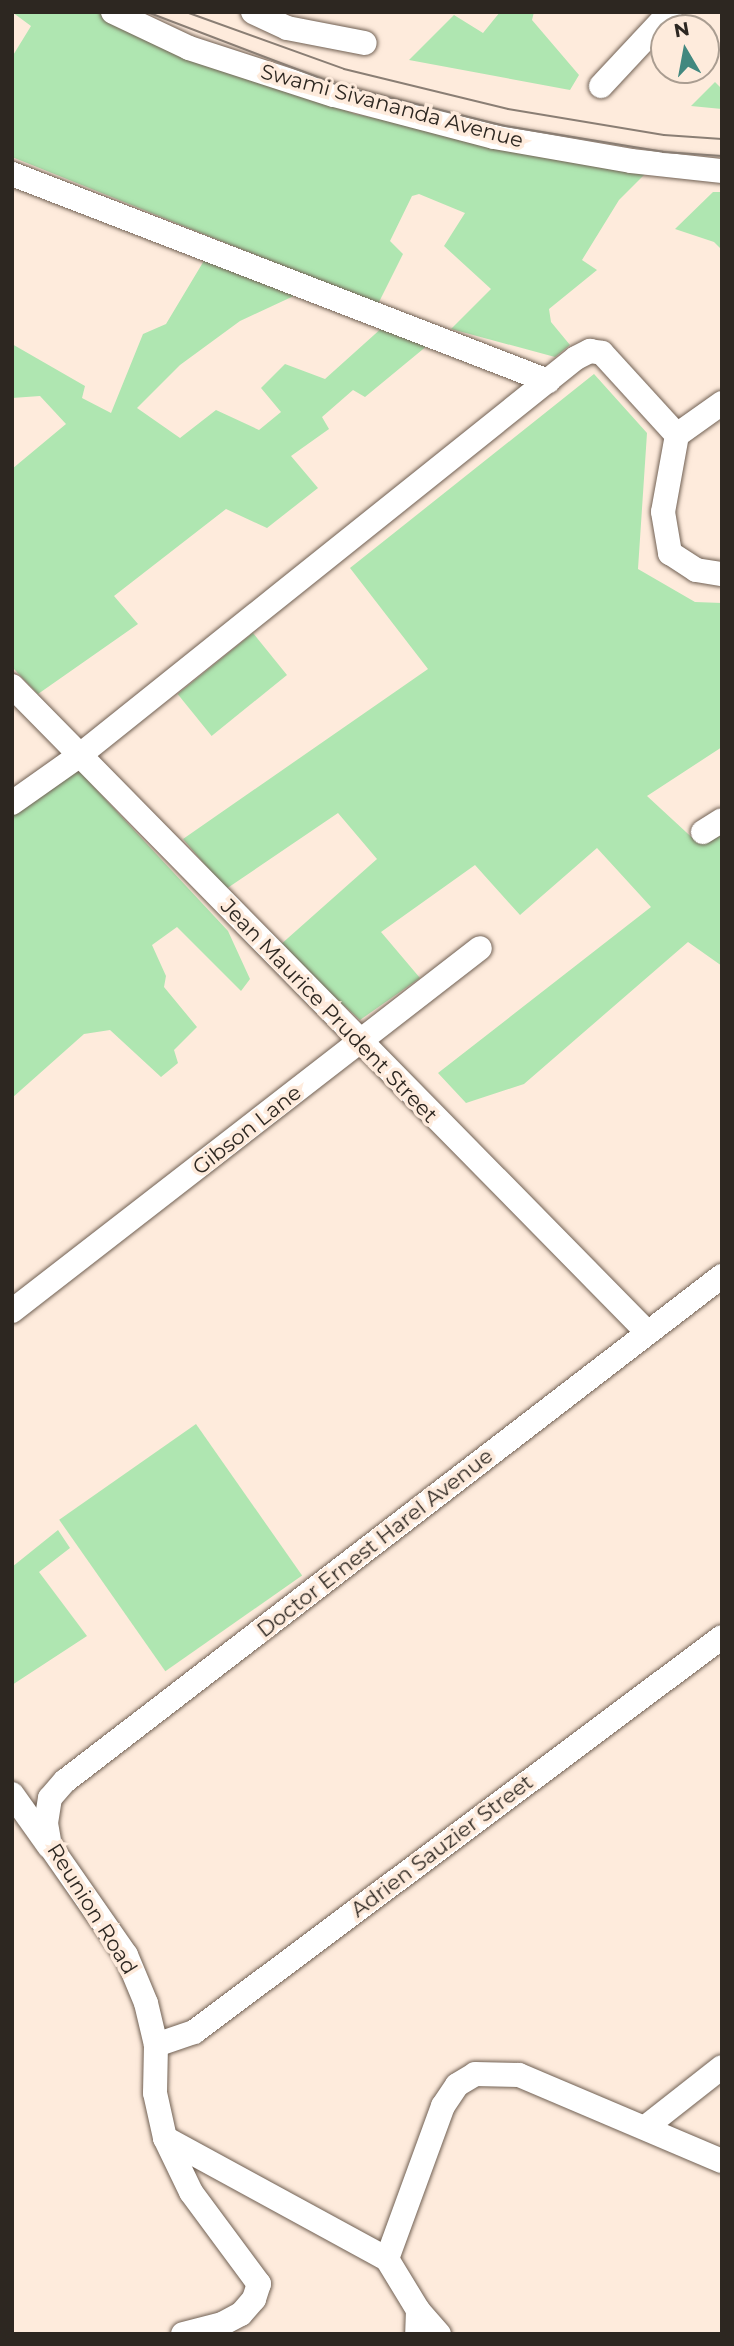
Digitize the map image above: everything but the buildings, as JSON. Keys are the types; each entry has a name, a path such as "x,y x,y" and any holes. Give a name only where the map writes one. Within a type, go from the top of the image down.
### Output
{"street":[{"name":"Swami Sivananda Avenue","path":"113,12 189,48 268,74 494,137 631,161 722,171"},
{"path":"253,12 287,28 365,43"},
{"path":"601,86 670,12"},
{"path":"12,174 548,381"},
{"path":"12,803 80,755 583,355 602,353 677,435"},
{"path":"722,403 677,435 663,512 670,553 696,570 722,574"},
{"name":"Jean Maurice Prudent Street","path":"12,686 359,1044 648,1333"},
{"name":"Gibson Lane","path":"12,1311 480,948"},
{"name":"Doctor Ernest Harel Avenue","path":"48,1835 50,1798 65,1781 722,1276"},
{"name":"Adrien Sauzier Street","path":"156,2045 194,2032 722,1637"},
{"name":"Reunion Road","path":"12,1794 48,1835 125,1955 146,2003 156,2045 155,2093 165,2138 191,2192 258,2284 254,2299 241,2314 222,2324 183,2334"},
{"path":"647,2126 722,2067"},
{"path":"387,2259 443,2106 457,2085 475,2074 519,2075 647,2126 722,2161"},
{"path":"165,2138 387,2259 417,2322 439,2334"}],"green space":[{"path":"12,12 96,12 152,38 355,114 648,171 619,200 582,260 597,270 549,309 551,322 570,345 555,357 451,329 491,289 444,246 465,213 419,194 412,196 390,241 403,254 378,304 12,157 12,57 31,26"},
{"path":"500,12 534,12 532,20 579,75 570,90 409,60 454,15 483,33"},
{"path":"713,84 722,89 722,109 691,106"},
{"path":"713,192 722,192 722,250 714,242 675,229"},
{"path":"205,259 298,294 240,321 180,365 137,408 180,438 216,410 259,430 281,412 261,388 285,364 325,379 384,326 428,345 365,397 353,390 322,417 329,429 291,456 318,488 267,528 226,509 114,596 138,624 38,694 12,667 12,469 66,424 40,396 12,398 12,344 85,386 82,398 111,413 143,334 166,324"},
{"path":"594,374 647,433 638,569 695,602 722,603 722,747 647,796 699,844 722,830 722,966 688,942 524,1084 466,1103 438,1073 651,907 597,848 520,915 475,865 381,932 420,978 360,1020 279,946 377,859 338,813 226,889 183,839 428,669 350,568"},
{"path":"253,633 287,675 212,736 178,694"},
{"path":"78,770 228,931 250,979 241,991 177,927 152,945 166,976 164,987 197,1027 174,1050 178,1063 161,1077 110,1030 84,1034 12,1098 12,815"},
{"path":"196,1424 302,1576 165,1671 59,1520"},
{"path":"58,1530 70,1548 39,1572 87,1636 12,1685 12,1567"}],"tram line":[{"path":"147,12 338,85 505,126 663,152 722,156"},
{"path":"186,12 344,69 508,109 664,135 722,139"}]}
